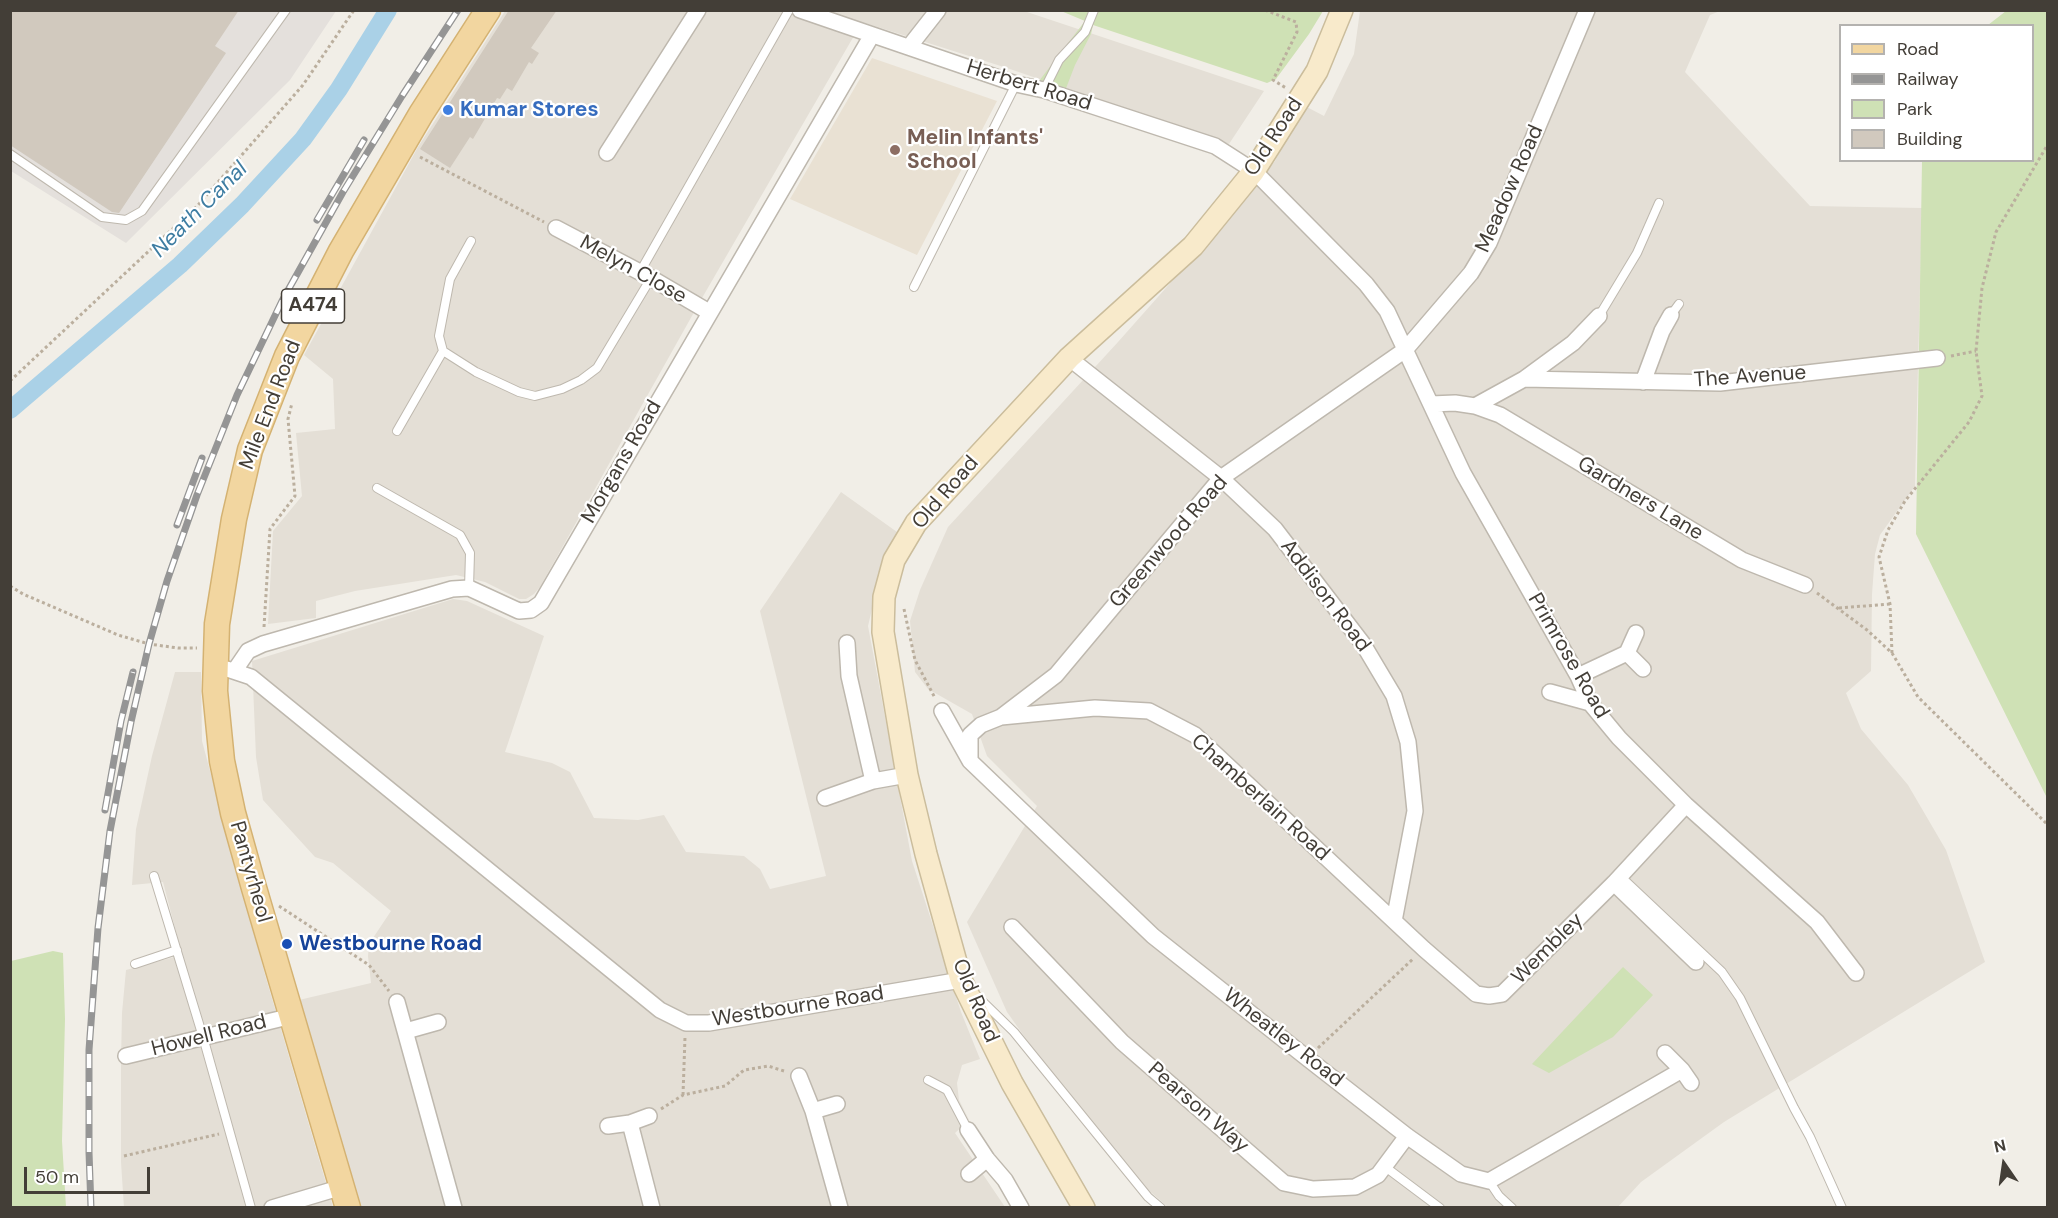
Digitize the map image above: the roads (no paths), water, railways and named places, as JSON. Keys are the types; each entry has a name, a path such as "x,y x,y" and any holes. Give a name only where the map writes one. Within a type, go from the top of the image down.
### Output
{"main road":[{"name":"Mile End Road","path":"221,654 221,591 234,519 250,450 287,356 341,251 421,114 488,10"},
{"name":"Pantyrheol","path":"221,654 215,691 222,761 254,888 345,1197"}],"street":[{"path":"607,153 698,10"},
{"name":"Herbert Road","path":"801,10 1016,84 1044,90 1215,146 1254,171"},
{"path":"909,47 938,10"},
{"name":"Old Road","path":"1084,1208 1011,1083 961,980 907,775 883,632 884,597 894,560 916,523 1069,358 1193,246 1254,171 1317,71 1342,10"},
{"name":"Meadow Road","path":"1405,350 1471,273 1489,243 1587,10"},
{"name":"Morgans Road","path":"469,588 519,611 531,610 541,603 872,35"},
{"path":"1254,171 1366,284 1388,311 1431,404"},
{"name":"Melyn Close","path":"556,228 645,274 709,312"},
{"path":"1643,382 1662,331 1675,309"},
{"path":"1474,406 1524,379 1573,343 1599,316"},
{"name":"Greenwood Road","path":"970,761 970,735 981,725 1000,717 1056,675 1221,478 1405,350"},
{"name":"Addison Road","path":"1069,358 1221,478 1275,529 1363,644 1394,696 1408,742 1415,811 1394,921"},
{"name":"The Avenue","path":"1524,379 1720,383 1937,358"},
{"name":"Gardners Lane","path":"1431,404 1455,403 1474,406 1500,415 1742,560 1805,585"},
{"name":"Primrose Road","path":"1431,404 1463,473 1578,676 1590,703 1619,738 1686,805 1817,922 1856,974"},
{"path":"221,654 248,651 263,644 452,589 469,588"},
{"path":"1578,676 1627,653 1636,633"},
{"path":"847,643 849,676 873,781"},
{"path":"1627,653 1643,669"},
{"name":"Westbourne Road","path":"221,654 660,1010 686,1023 709,1023 961,980"},
{"path":"1550,692 1590,703"},
{"name":"Chamberlain Road","path":"1000,717 1095,708 1149,711 1195,735 1394,921"},
{"name":"Wheatley Road","path":"942,711 970,761 1153,936 1407,1136 1461,1174 1489,1181"},
{"path":"825,798 873,781 907,775"},
{"name":"Wembley","path":"1394,921 1476,994 1489,996 1502,994 1617,879 1686,805"},
{"path":"1617,879 1696,962"},
{"name":"Pearson Way","path":"1012,927 1122,1042 1284,1183 1313,1189 1355,1187 1378,1175 1407,1136"},
{"path":"397,1002 454,1208"},
{"name":"Howell Road","path":"126,1056 291,1016"},
{"path":"406,1031 438,1022"},
{"path":"1665,1053 1691,1083"},
{"path":"1489,1181 1682,1070"},
{"path":"799,1076 813,1111 840,1208"},
{"path":"813,1111 837,1104"},
{"path":"608,1126 630,1123 650,1116"},
{"path":"630,1123 652,1208"},
{"path":"968,1130 987,1159 1005,1180 1021,1208"},
{"path":"969,1174 987,1159"},
{"path":"272,1208 345,1197"}],"lane":[{"path":"10,154 102,217 126,220 142,211 286,10"},
{"path":"471,241 450,279 439,336 443,351 476,372 519,392 535,396 562,389 581,380 597,368 645,274 789,10"},
{"path":"1044,90 1059,60 1085,32 1094,10"},
{"path":"914,287 1016,84"},
{"path":"1599,316 1637,253 1659,203"},
{"path":"397,431 443,351"},
{"path":"377,488 460,535 470,553 469,588"},
{"path":"154,876 203,1037 251,1208"},
{"path":"1617,879 1722,972 1740,998 1810,1137 1842,1208"},
{"path":"135,964 177,950"},
{"path":"961,980 1014,1032 1148,1197 1161,1208"},
{"path":"928,1080 947,1090 968,1130"},
{"path":"1384,1166 1440,1208"},
{"path":"1489,1181 1498,1196 1512,1208"}],"waterway":[{"name":"Neath Canal","path":"10,410 180,265 242,205 303,139 339,89 388,10"}],"railway":[{"path":"91,1208 89,1050 98,928 110,831 131,722 149,644 167,581 197,495 237,395 282,301 343,192 458,10"},
{"path":"317,220 364,140"},
{"path":"177,525 202,458"},
{"path":"105,810 121,721 133,672"}],"place":[{"name":"Kumar Stores","path":"448,110"},
{"name":"Melin Infants' School","path":"895,150"},
{"name":"Westbourne Road","path":"287,944"}]}
